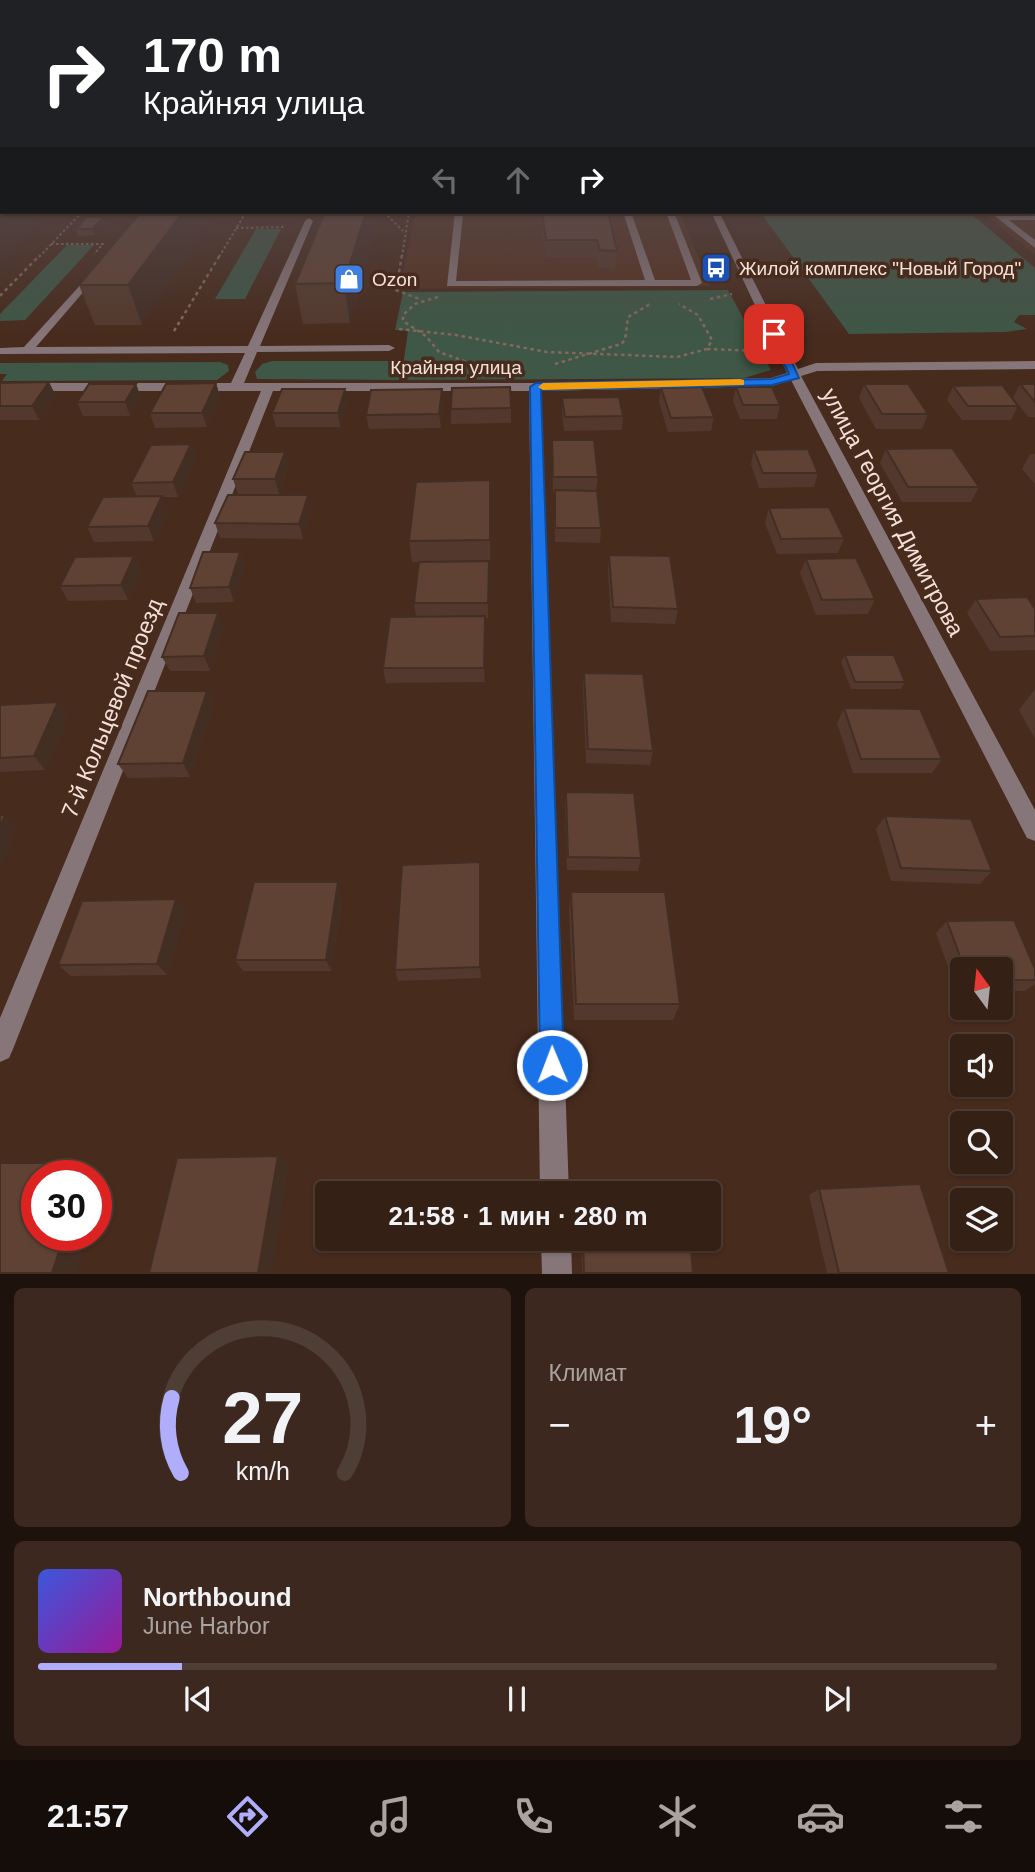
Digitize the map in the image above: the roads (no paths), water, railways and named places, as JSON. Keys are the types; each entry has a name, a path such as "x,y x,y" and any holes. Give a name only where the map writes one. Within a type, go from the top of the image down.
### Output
{"street":[{"path":"458,218 450,284 697,283 672,218"},
{"path":"629,218 651,283"},
{"name":"улица Георгия Димитрова","path":"718,218 795,376 1035,831"},
{"path":"1003,218 1035,245"},
{"path":"236,387 309,221"},
{"path":"27,351 104,261"},
{"path":"0,351 389,348"},
{"name":"Крайняя улица","path":"0,387 536,387 772,382 816,367 1035,365"},
{"name":"7-й Кольцевой проезд","path":"0,1049 269,387"},
{"path":"536,387 555,1181"},
{"path":"556,1251 557,1273"}],"place":[{"name":"Жилой комплекс \"Новый Город\"","path":"716,268"},
{"name":"Ozon","path":"349,279"}]}
